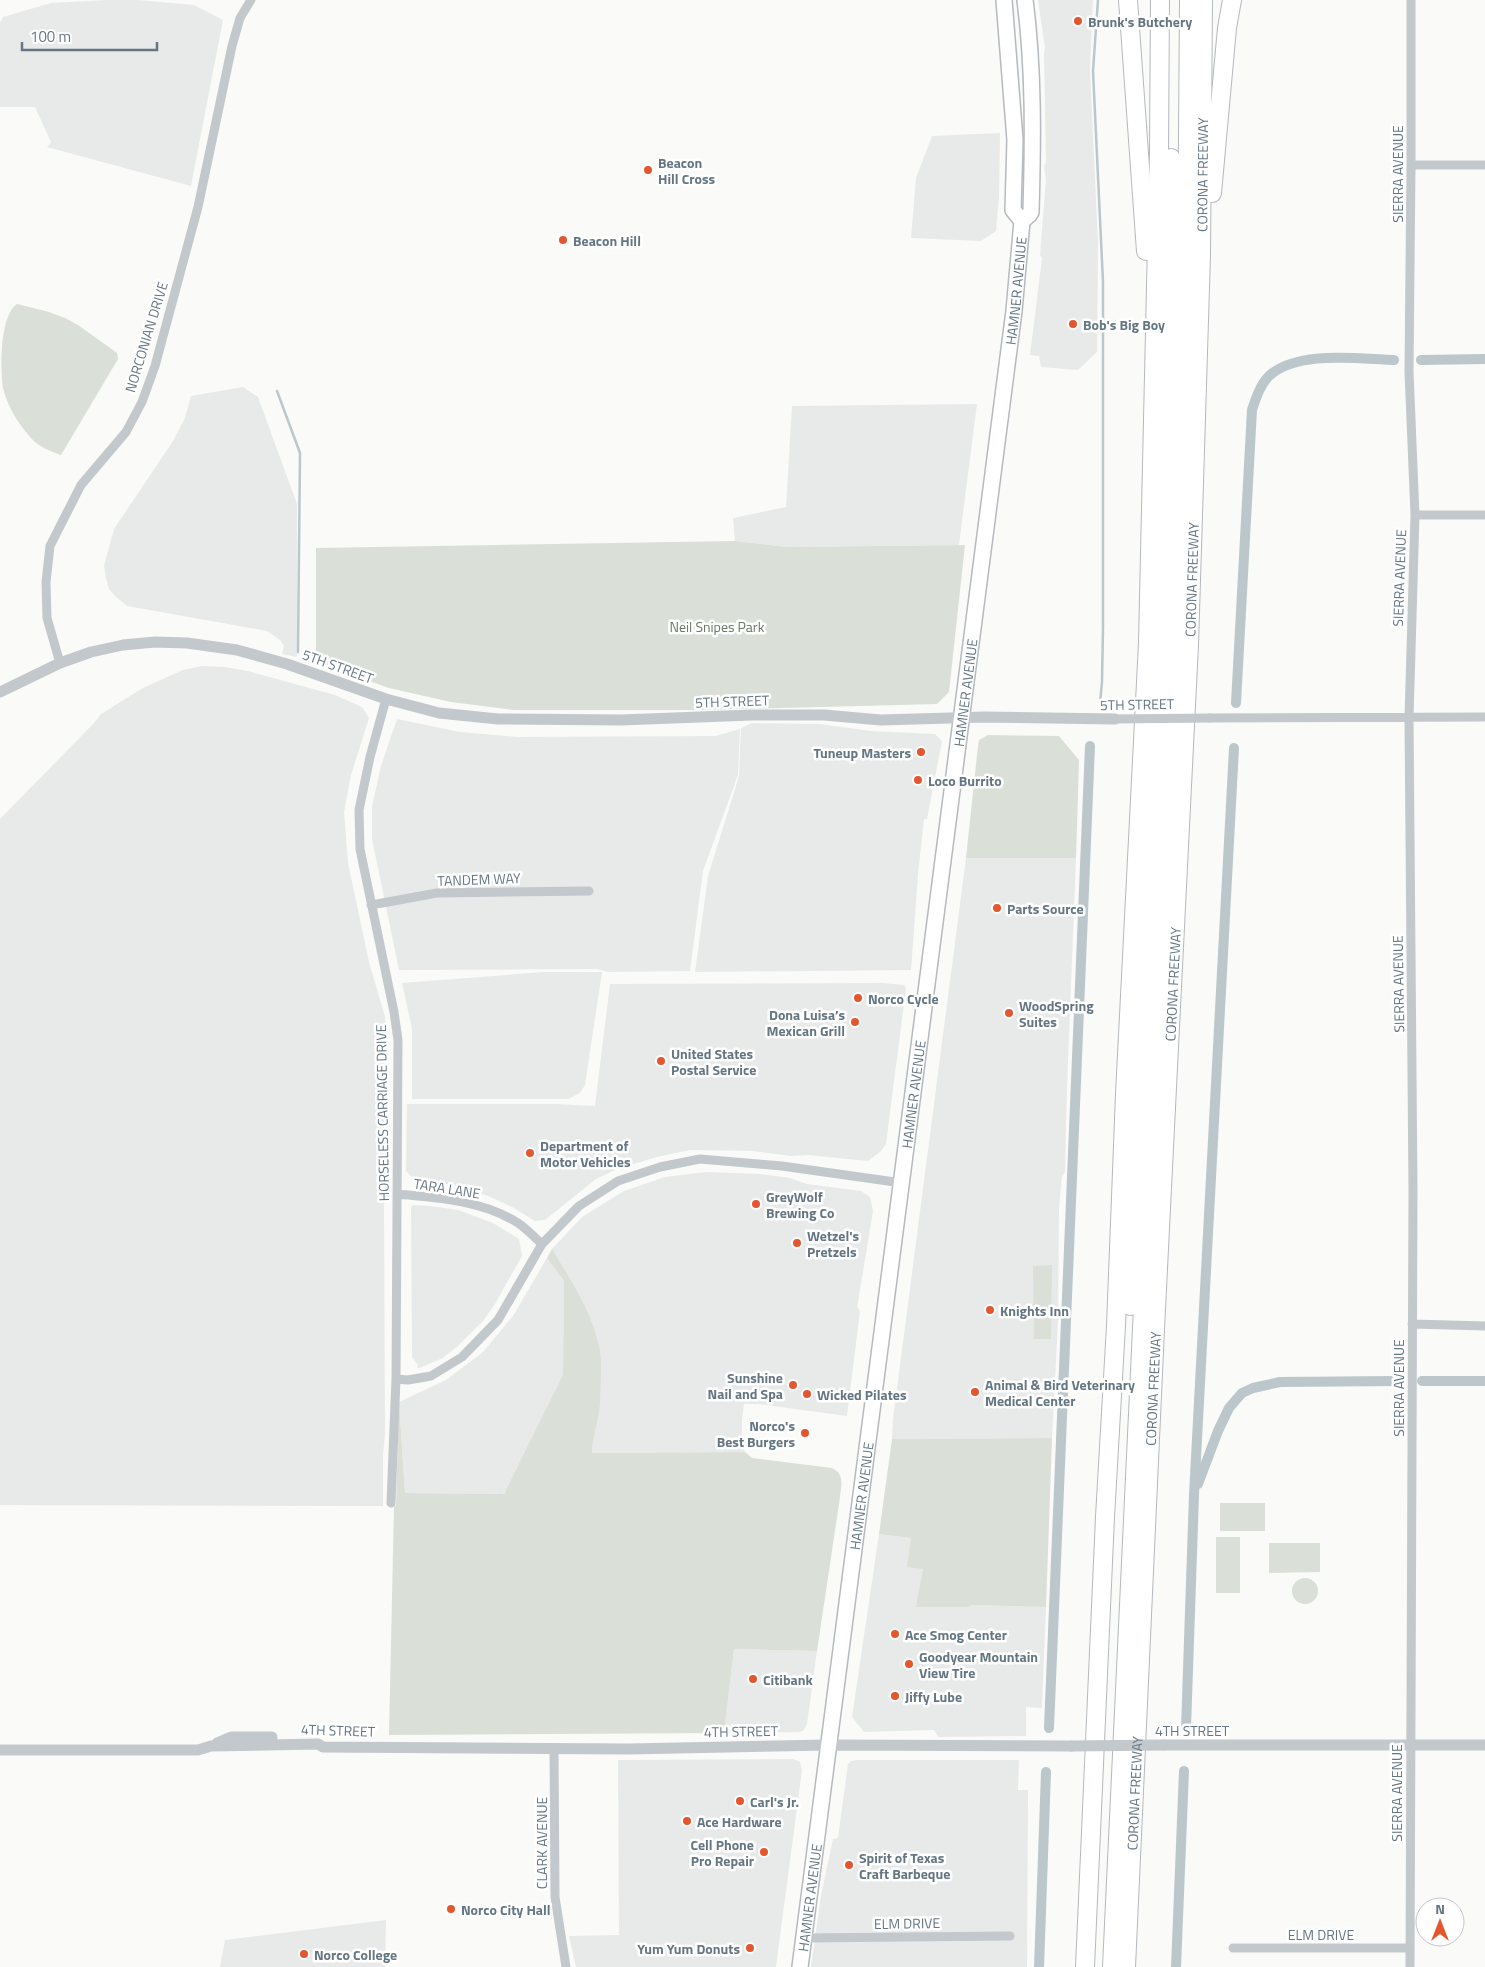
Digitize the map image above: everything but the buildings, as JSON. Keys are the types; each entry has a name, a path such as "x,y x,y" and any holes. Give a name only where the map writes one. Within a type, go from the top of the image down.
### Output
{"highway":[{"path":"1128,0 1145,231 1152,417"},
{"path":"1085,1967 1148,643 1159,153 1160,0"},
{"path":"1112,1967 1168,416 1172,0"},
{"path":"1101,1967 1139,1240 1173,669 1187,274 1189,0"},
{"name":"CORONA FREEWAY","path":"1126,1967 1189,645 1201,254 1203,0"},
{"path":"1201,254 1212,198 1232,0"},
{"path":"1116,1326 1139,1240"},
{"path":"1139,1240 1155,1329"}],"main road":[{"name":"HAMNER AVENUE","path":"1004,0 1015,140 1013,210 1022,221"},
{"name":"HAMNER AVENUE","path":"800,1967 1014,311 1022,221 1031,212 1032,79 1025,0"}],"street":[{"name":"NORCONIAN DRIVE","path":"60,663 47,618 46,582 50,546 81,485 126,432 142,402 155,366 198,207 232,46 240,18 251,0"},
{"name":"SIERRA AVENUE","path":"1410,1967 1413,1072 1409,718 1415,515 1409,372 1412,165 1411,0"},
{"path":"1412,165 1485,165"},
{"path":"1415,515 1485,515"},
{"name":"5TH STREET","path":"0,692 60,663 91,652 123,645 155,642 213,645 237,650 288,664 386,699 439,713 498,719 621,720 752,715 824,715 881,720 961,718 1485,718"},
{"name":"HORSELESS CARRIAGE DRIVE","path":"386,699 370,757 359,810 360,848 394,1012 398,1040 396,1379 391,1503"},
{"name":"TANDEM WAY","path":"371,905 437,893 589,891"},
{"path":"396,1379 431,1376 462,1357 498,1320 542,1244 579,1206 618,1181 660,1167 700,1159 782,1166 902,1183"},
{"name":"TARA LANE","path":"398,1194 444,1199 486,1207 519,1224 542,1244"},
{"path":"1412,1324 1485,1326"},
{"path":"198,1750 231,1737 292,1737 320,1745"},
{"path":"0,1750 198,1750 240,1752 298,1750 320,1745"},
{"name":"4TH STREET","path":"320,1745 629,1749 828,1745 1485,1745"},
{"name":"CLARK AVENUE","path":"554,1748 555,1897 566,1967"},
{"name":"ELM DRIVE","path":"804,1938 1010,1936"},
{"name":"ELM DRIVE","path":"1233,1948 1409,1948"}],"shaded area":[{"path":"138,0 194,5 223,20 191,186 47,147 51,142 35,107 0,107 0,23 3,17 51,3"},
{"path":"1038,0 1093,0 1090,70 1098,243 1097,352 1078,370 1041,367 1039,356 1030,355 1042,258 1040,255 1046,179 1044,166 1046,162 1045,48"},
{"path":"1000,133 999,197 996,231 981,241 911,238 916,178 932,136"},
{"path":"243,387 258,397 297,504 297,657 282,654 284,646 280,640 267,631 127,606 109,589 106,578 104,566 114,529 173,441 185,418 191,396"},
{"path":"977,404 959,545 787,547 735,541 733,518 786,507 792,406"},
{"path":"202,666 248,671 335,695 362,707 369,718 351,775 344,812 348,863 369,962 385,1017 386,1029 387,1113 384,1208 385,1435 383,1506 0,1505 0,819 101,714 143,688 183,670"},
{"path":"397,719 460,732 518,737 715,736 740,729 738,775 703,871 690,971 608,972 597,969 399,970 372,839 372,806 381,766"},
{"path":"752,723 820,724 871,731 935,734 942,741 927,819 924,819 911,970 695,972 708,876 739,776 741,728"},
{"path":"966,858 1076,858 1065,1172 1062,1177 1059,1209 1058,1322 1052,1438 892,1439 893,1419"},
{"path":"544,972 602,972 585,1085 580,1093 568,1099 412,1099 412,1029 402,983"},
{"path":"882,983 904,985 906,988 886,1144 881,1151 868,1161 808,1155 791,1156 753,1151 690,1150 657,1157 617,1169 596,1179 545,1220 535,1221 512,1207 488,1196 454,1185 415,1180 406,1171 407,1104 555,1104 595,1106 610,984"},
{"path":"707,1172 760,1174 790,1178 807,1184 861,1191 870,1197 873,1211 857,1306 860,1311 847,1416 758,1404 744,1404 742,1446 745,1452 592,1453 592,1323 576,1290 552,1249 582,1217 624,1191 665,1177"},
{"path":"413,1205 458,1210 493,1223 519,1239 522,1256 495,1304 483,1321 443,1358 419,1368 417,1368 418,1365 412,1357 411,1207"},
{"path":"547,1258 564,1281 563,1375 509,1487 503,1494 405,1493 399,1402 446,1380 483,1352 513,1316"},
{"path":"879,1534 911,1538 923,1569 917,1607 968,1607 971,1605 1046,1607 1042,1708 1026,1707 1026,1736 938,1737 934,1730 864,1732 852,1717"},
{"path":"734,1649 817,1651 807,1724 804,1730 800,1732 724,1733"},
{"path":"793,1759 800,1762 802,1770 776,1967 576,1967 569,1936 619,1935 618,1760"},
{"path":"856,1760 1019,1760 1018,1790 1028,1790 1027,1967 811,1967 821,1895 833,1839 838,1838 848,1764"},
{"name":"Norco College","path":"386,1920 385,1967 220,1967 225,1940"}],"green space":[{"path":"17,304 65,318 117,353 118,359 61,455 34,441 22,427 7,402 3,388 2,342 7,319 11,310"},
{"name":"Neil Snipes Park","path":"735,541 787,547 965,545 949,692 937,704 698,710 513,710 451,702 389,688 316,662 316,548"},
{"path":"988,735 1059,736 1079,760 1076,858 966,858 979,740"},
{"path":"552,1249 585,1307 599,1346 601,1366 600,1403 592,1453 745,1452 752,1458 832,1468 841,1477 840,1497 817,1651 734,1649 724,1733 389,1735 394,1506 396,1505 399,1402 405,1493 504,1494 563,1375 564,1281 547,1258"},
{"path":"1052,1265 1051,1339 1034,1339 1033,1266"},
{"path":"1052,1438 1046,1607 971,1605 968,1607 916,1607 923,1569 907,1567 911,1538 879,1534 892,1439"},
{"path":"1220,1503 1265,1503 1265,1531 1220,1531"},
{"path":"1216,1537 1240,1537 1240,1593 1216,1593"},
{"path":"1269,1543 1320,1543 1320,1572 1269,1573"},
{"path":"1305,1578 1314,1582 1318,1591 1314,1600 1305,1604 1296,1600 1292,1591 1296,1582"}],"waterway":[{"path":"1098,0 1093,71 1103,282 1103,627 1100,703"},
{"path":"1236,703 1252,410 1263,383 1269,376 1281,368 1295,362 1311,359 1394,360"},
{"path":"1421,360 1485,359"},
{"path":"277,391 300,453 298,652"},
{"path":"1049,1728 1090,746"},
{"path":"1186,1728 1194,1495 1234,748"},
{"path":"1198,1484 1229,1408 1242,1393 1253,1388 1280,1382 1396,1381"},
{"path":"1422,1381 1485,1381"},
{"path":"1176,1967 1184,1771"},
{"path":"1039,1967 1046,1772"}],"place":[{"name":"Brunk's Butchery","path":"1078,21"},
{"name":"Beacon Hill Cross","path":"648,170"},
{"name":"Beacon Hill","path":"563,240"},
{"name":"Bob's Big Boy","path":"1073,324"},
{"name":"Tuneup Masters","path":"921,752"},
{"name":"Loco Burrito","path":"918,780"},
{"name":"Parts Source","path":"997,908"},
{"name":"Norco Cycle","path":"858,998"},
{"name":"WoodSpring Suites","path":"1009,1013"},
{"name":"Dona Luisa’s Mexican Grill","path":"855,1022"},
{"name":"United States Postal Service","path":"661,1061"},
{"name":"Department of Motor Vehicles","path":"530,1153"},
{"name":"GreyWolf Brewing Co","path":"756,1204"},
{"name":"Wetzel's Pretzels","path":"797,1243"},
{"name":"Knights Inn","path":"990,1310"},
{"name":"Sunshine Nail and Spa","path":"793,1385"},
{"name":"Animal & Bird Veterinary Medical Center","path":"975,1392"},
{"name":"Wicked Pilates","path":"807,1394"},
{"name":"Norco's Best Burgers","path":"805,1433"},
{"name":"Ace Smog Center","path":"895,1634"},
{"name":"Goodyear Mountain View Tire","path":"909,1664"},
{"name":"Citibank","path":"753,1679"},
{"name":"Jiffy Lube","path":"895,1696"},
{"name":"Carl's Jr.","path":"740,1801"},
{"name":"Ace Hardware","path":"687,1821"},
{"name":"Cell Phone Pro Repair","path":"764,1852"},
{"name":"Spirit of Texas Craft Barbeque","path":"849,1865"},
{"name":"Norco City Hall","path":"451,1909"},
{"name":"Yum Yum Donuts","path":"750,1948"},
{"name":"Norco College","path":"304,1954"}]}
